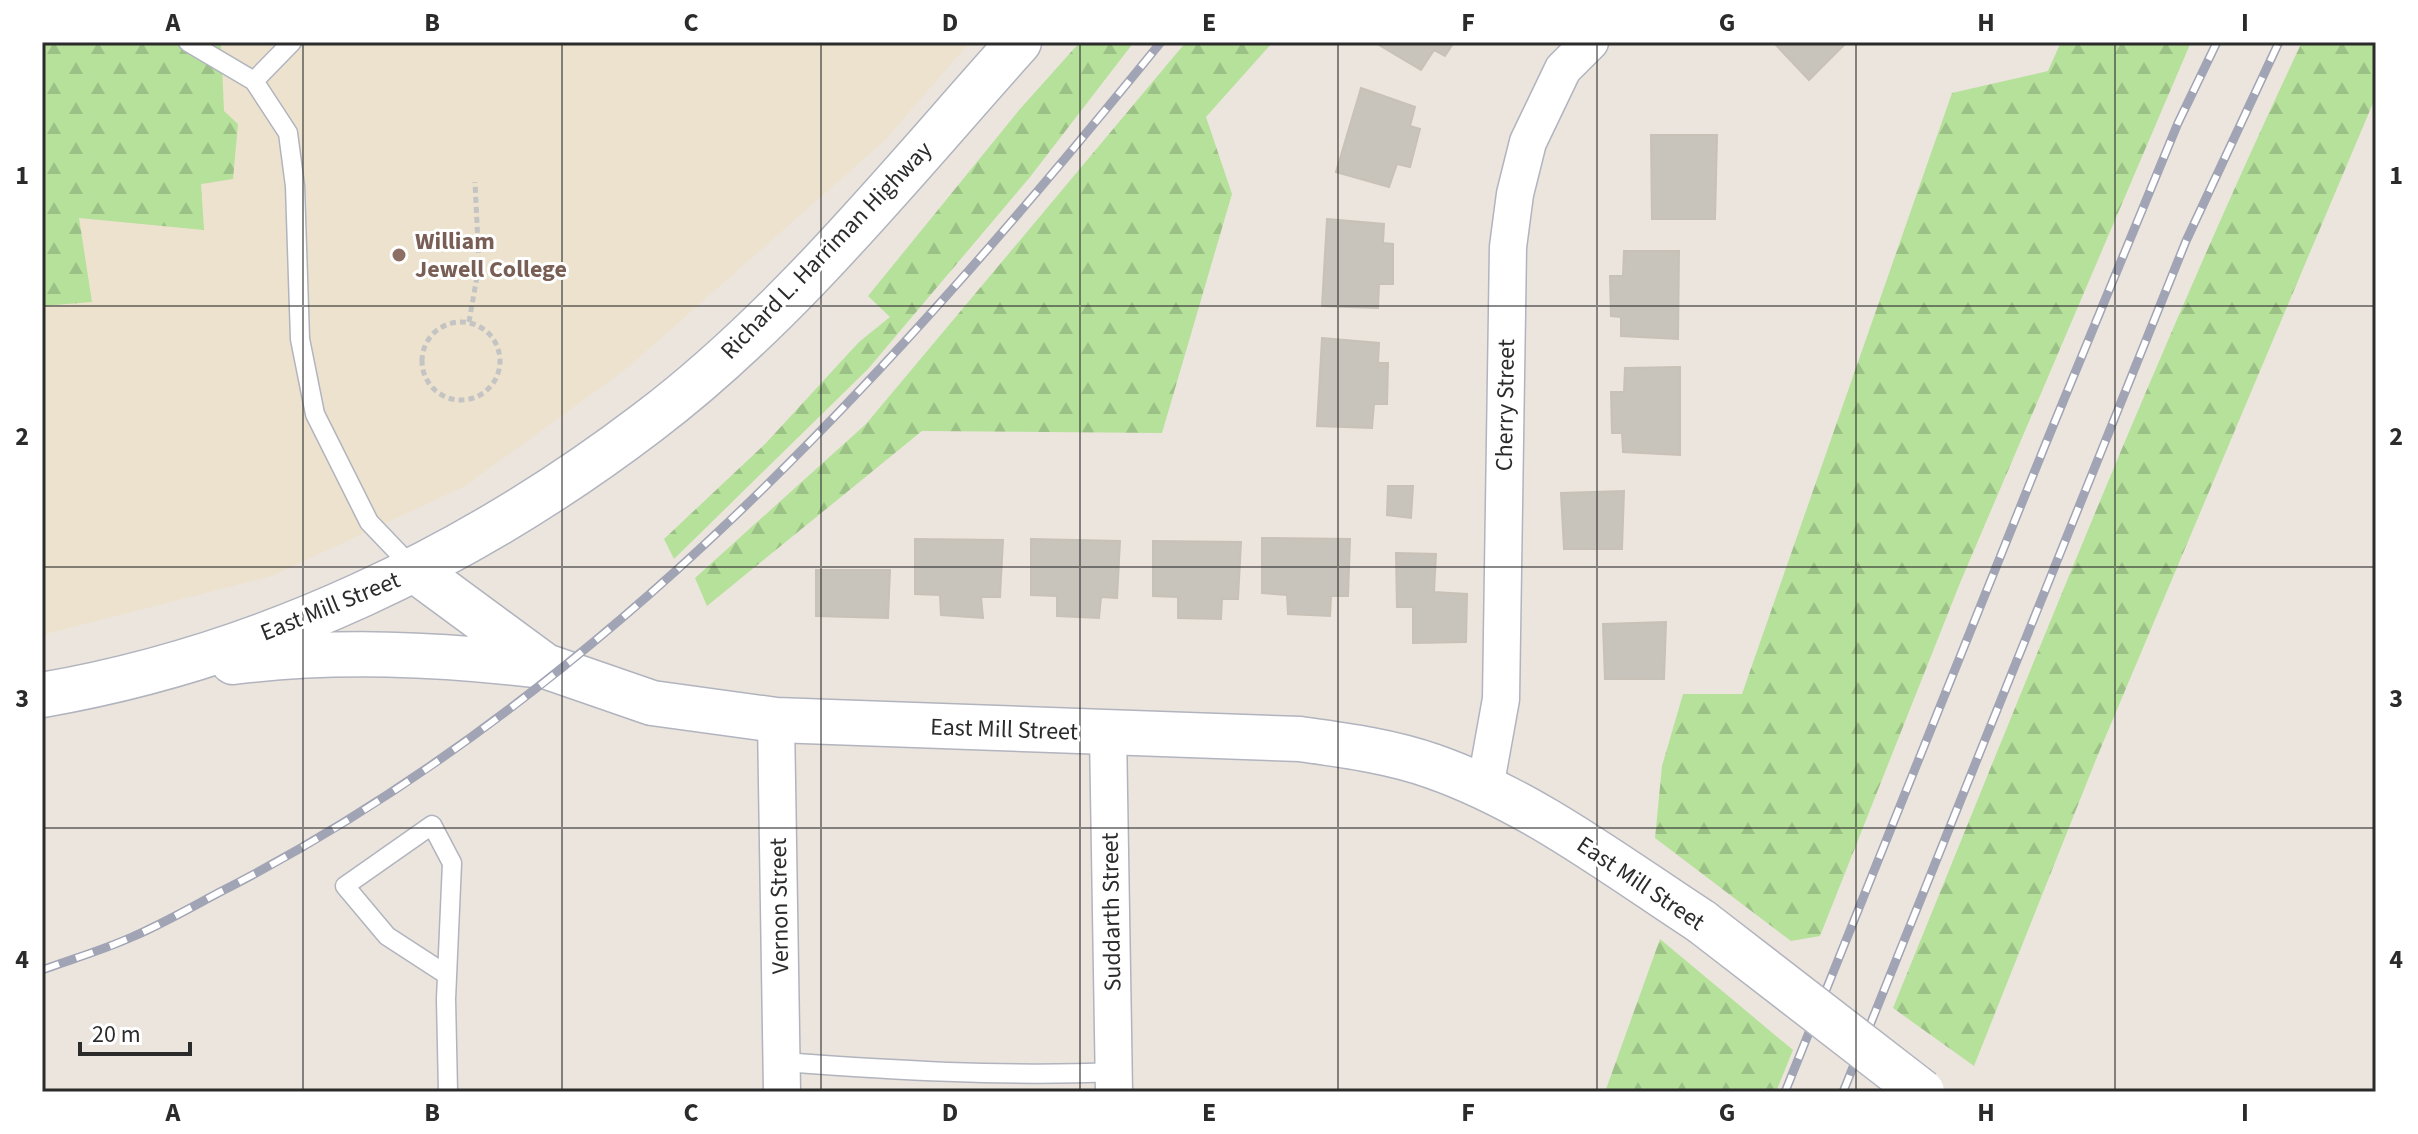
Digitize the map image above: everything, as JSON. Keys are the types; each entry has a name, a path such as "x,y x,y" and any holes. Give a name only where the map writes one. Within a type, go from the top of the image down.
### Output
{"street":[{"name":"Richard L. Harriman Highway","path":"416,571 535,498 648,422 727,354 809,274 1019,42"},
{"name":"Cherry Street","path":"1485,788 1501,699 1508,247 1515,194 1528,142 1563,69 1590,42"},
{"name":"East Mill Street","path":"42,695 137,674 261,636 416,571 545,666 652,703 720,716 776,720 1314,741 1430,765 1485,788 1549,822 1702,922 1922,1092"},
{"path":"137,674 270,657 336,654 402,653 545,666"},
{"name":"Vernon Street","path":"776,720 782,1077"},
{"name":"Suddarth Street","path":"1108,732 1114,1082"}],"lane":[{"path":"188,42 254,81 288,133 295,186 300,339 315,414 369,522 416,571"},
{"path":"254,81 292,42"},
{"path":"447,975 387,936 345,886 432,825 452,863 447,975 448,1092"},
{"path":"782,1077 929,1073 1114,1082"}],"path":[{"path":"469,322 479,265 475,182"},
{"path":"469,322 492,336 501,361 499,375 481,395 454,400 432,388 422,366 422,354 434,332 444,325 469,322"}],"shaded area":[{"name":"William Jewell College","path":"42,42 970,42 884,141 626,369 465,486 272,576 42,635"}],"green space":[{"path":"42,42 221,42 224,111 238,124 233,179 201,184 204,230 79,218 92,302 42,306"},
{"path":"1080,42 1134,42 1030,177 868,369 674,559 664,539 766,443 859,342 890,317 868,296 1020,109"},
{"path":"1186,42 1273,42 1206,117 1232,194 1162,433 922,431 707,606 695,578 866,424"},
{"path":"2061,42 2191,42 1960,583 1820,936 1791,941 1655,838 1662,766 1683,694 1742,694 1952,93 2048,71"},
{"path":"2302,42 2376,42 2376,96 2097,757 1974,1066 1893,1008 2142,401"},
{"path":"1660,939 1793,1050 1776,1092 1605,1092"}],"building":[{"path":"1374,42 1454,42 1445,56 1434,50 1421,70"},
{"path":"1773,42 1847,42 1809,80"},
{"path":"1361,88 1415,107 1410,126 1420,129 1410,167 1397,164 1389,187 1336,172"},
{"path":"1651,135 1717,135 1715,219 1652,219"},
{"path":"1327,219 1384,224 1383,243 1393,244 1393,284 1379,284 1378,308 1322,306"},
{"path":"1624,251 1679,251 1678,339 1621,336 1621,317 1611,316 1610,276 1623,276"},
{"path":"1322,338 1379,343 1378,363 1388,363 1387,404 1374,404 1372,428 1317,426"},
{"path":"1680,367 1680,455 1623,452 1622,433 1612,433 1611,392 1624,392 1625,368"},
{"path":"1388,486 1413,486 1411,518 1387,515"},
{"path":"1624,491 1622,549 1564,549 1561,493"},
{"path":"1262,538 1350,539 1348,596 1331,596 1330,616 1288,614 1287,595 1262,593"},
{"path":"915,539 1003,540 1000,597 981,597 983,618 941,615 940,595 915,594"},
{"path":"1031,539 1120,541 1117,598 1101,597 1099,618 1057,616 1057,596 1031,595"},
{"path":"1153,541 1241,542 1238,599 1222,599 1221,619 1178,618 1178,597 1153,596"},
{"path":"1396,553 1436,554 1434,592 1467,594 1466,642 1413,643 1413,607 1397,607"},
{"path":"816,570 890,570 888,618 816,616"},
{"path":"1666,622 1664,679 1605,679 1603,624"}],"railway":[{"path":"42,970 154,927 358,814 489,724 614,625 733,518 846,404 955,286 1161,42"},
{"path":"1785,1092 2046,443 2178,123 2217,42"},
{"path":"1843,1092 2186,241 2279,42"}],"place":[{"name":"William Jewell College","path":"399,255"}]}
